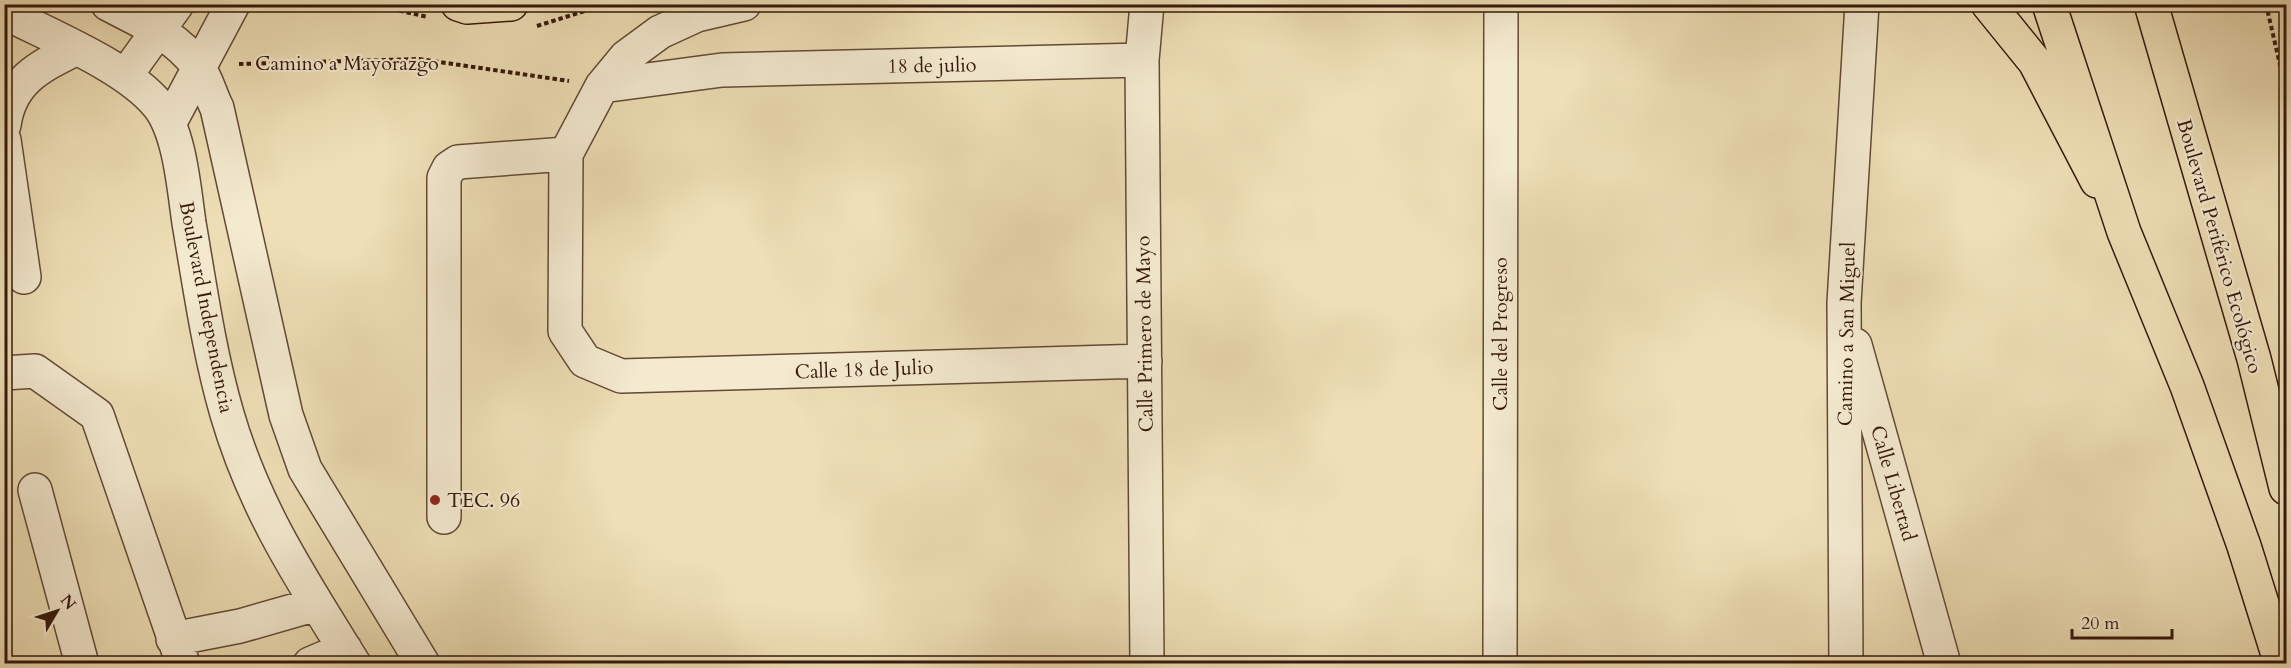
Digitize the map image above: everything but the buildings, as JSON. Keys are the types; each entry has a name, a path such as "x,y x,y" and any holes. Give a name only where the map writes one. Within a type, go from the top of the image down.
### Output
{"main road":[{"path":"458,4 467,7 511,4"},
{"path":"1988,4 2035,62 2124,232"},
{"path":"2049,4 2124,232 2187,386 2244,546 2281,663"},
{"name":"Boulevard Periférico Ecológico","path":"2151,4 2254,358 2286,488"}],"street":[{"path":"108,4 168,17"},
{"path":"169,124 233,4"},
{"path":"444,518 444,178 449,168 458,162 566,154 602,86 626,57 660,32 697,15 744,4"},
{"name":"Calle Primero de Mayo","path":"1147,4 1142,60 1147,663"},
{"name":"Calle del Progreso","path":"1500,663 1501,4"},
{"name":"Camino a San Miguel","path":"1846,663 1844,303 1862,4"},
{"name":"Boulevard Independencia","path":"4,12 126,75 159,106 169,124 180,170 208,336 227,414 251,484 278,542 349,656"},
{"path":"168,17 181,46 198,67 217,108 286,414 305,469 423,663"},
{"path":"126,75 168,17"},
{"path":"4,125 7,105 21,85 43,66 75,49"},
{"name":"18 de julio","path":"602,86 722,70 1142,60"},
{"path":"4,140 24,276"},
{"name":"Calle 18 de Julio","path":"566,154 565,331 585,362 621,376 1145,361"},
{"name":"Calle Libertad","path":"1844,303 1944,663"},
{"path":"4,373 35,371 97,415 178,651 240,626 317,604"},
{"path":"35,490 82,663"},
{"path":"310,663 349,656"}],"path":[{"path":"2266,4 2286,91"},
{"name":"Camino a Mayorazgo","path":"198,67 256,62 419,59 602,86"}],"place":[{"name":"TEC. 96","path":"435,500"}]}
